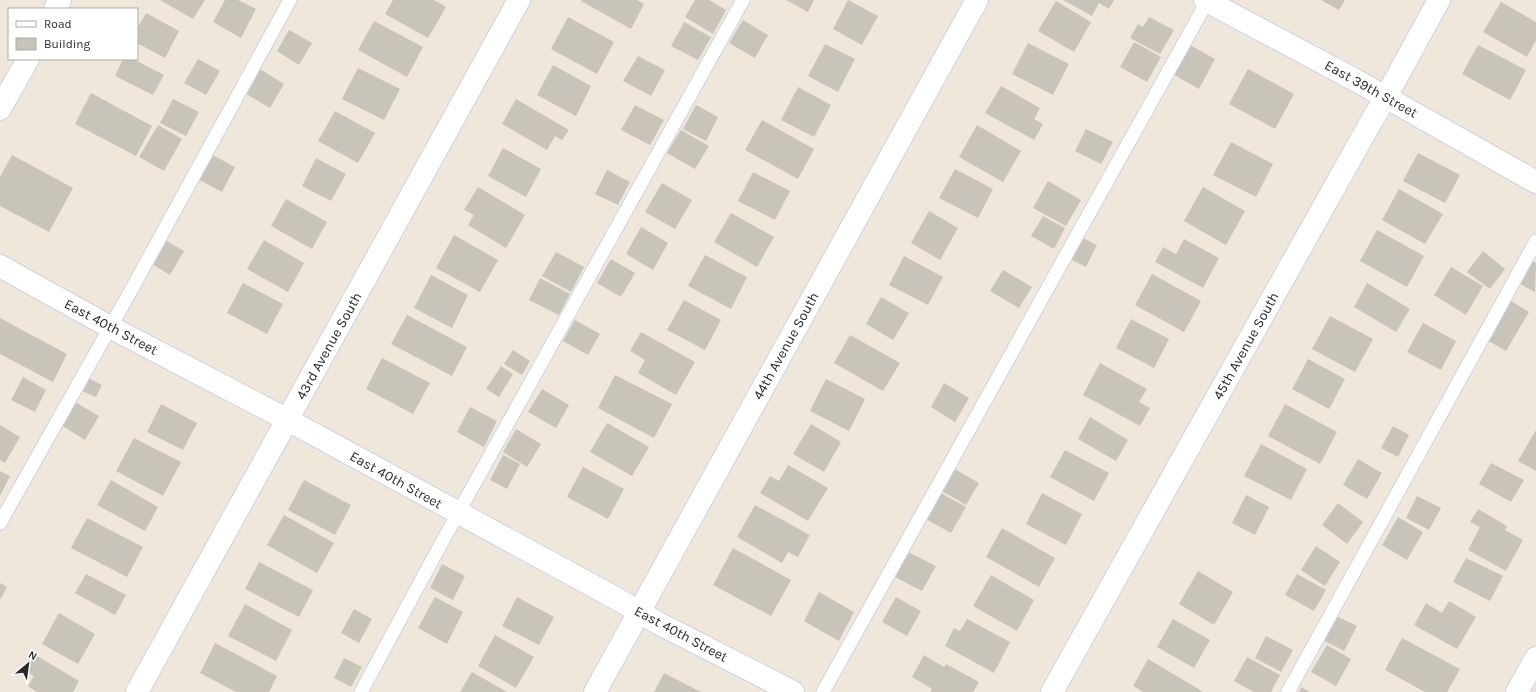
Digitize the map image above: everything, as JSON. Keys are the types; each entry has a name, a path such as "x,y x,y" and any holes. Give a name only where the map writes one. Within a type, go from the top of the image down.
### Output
{"street":[{"name":"43rd Avenue South","path":"137,692 519,0"},
{"name":"44th Avenue South","path":"595,692 977,0"},
{"name":"East 39th Street","path":"1207,0 1386,97 1536,182"},
{"name":"45th Avenue South","path":"1052,692 1439,0"},
{"path":"0,110 27,60"},
{"name":"East 40th Street","path":"0,266 110,327 288,420 658,623 793,692"},
{"path":"1517,692 1536,658"}],"lane":[{"path":"0,523 290,0"},
{"path":"361,692 458,513 744,0"},
{"path":"823,692 1207,0"},
{"path":"1288,692 1536,241"}],"building":[{"path":"160,0 205,0 193,19"},
{"path":"225,0 238,0 256,9 241,38 213,22"},
{"path":"393,0 434,0 446,7 428,38 385,14"},
{"path":"637,0 644,4 631,29 581,1"},
{"path":"695,0 709,0 726,10 713,34 685,17"},
{"path":"786,0 814,0 808,12"},
{"path":"848,0 878,16 862,45 833,29"},
{"path":"1063,0 1114,0 1109,9 1099,3 1092,16"},
{"path":"1321,0 1345,0 1339,10"},
{"path":"1056,1 1091,22 1074,52 1038,31"},
{"path":"1501,2 1536,22 1536,40 1527,57 1483,32"},
{"path":"146,13 179,31 165,58 138,44 138,27"},
{"path":"568,17 614,42 597,74 551,49"},
{"path":"1149,17 1174,30 1160,54 1130,38 1138,24 1143,27"},
{"path":"743,20 768,35 755,58 729,43"},
{"path":"374,21 423,47 407,77 358,50"},
{"path":"684,22 711,37 698,60 671,46"},
{"path":"289,30 312,43 299,65 277,51"},
{"path":"1134,42 1161,57 1147,82 1120,67"},
{"path":"1028,43 1069,64 1053,95 1012,74"},
{"path":"825,44 855,59 838,92 808,76"},
{"path":"1188,44 1215,59 1199,89 1171,73"},
{"path":"1478,45 1526,70 1510,100 1462,74"},
{"path":"638,56 665,70 651,96 623,81"},
{"path":"198,59 220,71 206,95 184,83"},
{"path":"123,60 135,60 164,75 153,95 115,76"},
{"path":"553,65 591,86 576,116 537,95"},
{"path":"258,68 284,84 270,108 243,92"},
{"path":"358,68 400,89 384,120 342,99"},
{"path":"1248,69 1294,94 1275,129 1229,104"},
{"path":"1001,86 1040,108 1034,119 1043,124 1034,140 985,113"},
{"path":"798,87 831,105 814,137 781,120"},
{"path":"91,93 152,126 136,156 75,124"},
{"path":"173,99 199,112 186,136 160,123"},
{"path":"516,99 569,130 562,140 555,136 547,150 502,124"},
{"path":"635,105 664,120 650,145 621,130"},
{"path":"696,105 718,117 706,141 683,129"},
{"path":"335,111 375,133 358,163 318,141"},
{"path":"762,120 814,149 798,179 745,150"},
{"path":"158,125 182,139 164,171 139,157"},
{"path":"977,125 1021,151 1003,182 959,157"},
{"path":"1086,129 1113,142 1101,164 1075,151"},
{"path":"681,130 709,146 695,169 667,153"},
{"path":"1231,142 1273,164 1256,197 1213,175"},
{"path":"503,148 541,169 526,197 488,176"},
{"path":"209,153 235,167 222,192 196,178"},
{"path":"1418,153 1460,175 1445,203 1403,181"},
{"path":"12,155 73,188 49,232 0,206 0,177"},
{"path":"316,158 346,174 331,201 302,186"},
{"path":"955,169 993,189 978,218 939,198"},
{"path":"607,170 630,182 618,205 595,194"},
{"path":"753,172 790,191 775,220 738,201"},
{"path":"1048,181 1081,200 1066,226 1033,208"},
{"path":"662,183 692,200 675,229 645,212"},
{"path":"478,187 525,215 506,248 468,225 474,215 464,210"},
{"path":"1203,187 1245,211 1226,245 1184,221"},
{"path":"1399,189 1443,214 1425,244 1382,220"},
{"path":"286,199 327,222 312,249 271,226"},
{"path":"929,211 958,228 940,260 911,243"},
{"path":"731,213 774,237 757,267 714,242"},
{"path":"1043,216 1065,228 1054,249 1031,236"},
{"path":"641,227 668,243 653,270 626,254"},
{"path":"1377,230 1424,256 1407,287 1360,261"},
{"path":"454,235 498,260 480,292 436,268"},
{"path":"1081,237 1097,245 1086,267 1070,259"},
{"path":"163,239 184,251 170,275 149,262"},
{"path":"1184,239 1219,258 1203,288 1155,262 1163,247 1176,254"},
{"path":"264,240 304,263 288,292 247,269"},
{"path":"1483,251 1505,269 1490,289 1467,272"},
{"path":"556,252 584,267 571,292 542,276"},
{"path":"705,255 747,277 731,309 688,286"},
{"path":"904,256 943,277 928,305 889,285"},
{"path":"611,259 635,273 621,297 597,283"},
{"path":"1530,259 1536,263 1535,292 1517,282"},
{"path":"1451,267 1483,286 1466,315 1434,295"},
{"path":"1003,270 1032,287 1019,308 990,291"},
{"path":"1152,274 1201,301 1184,332 1135,305"},
{"path":"431,275 468,295 452,328 414,308"},
{"path":"540,278 570,294 559,315 529,300"},
{"path":"243,283 283,304 267,334 227,313"},
{"path":"1367,283 1410,309 1396,332 1354,307"},
{"path":"881,297 909,313 893,340 866,324"},
{"path":"1508,299 1529,312 1506,351 1485,339"},
{"path":"684,300 721,320 705,350 667,330"},
{"path":"407,315 467,347 452,376 391,344"},
{"path":"1330,316 1373,339 1355,372 1312,349"},
{"path":"0,318 67,354 53,382 0,354"},
{"path":"1131,319 1169,339 1154,368 1116,348"},
{"path":"575,320 600,334 588,355 563,341"},
{"path":"1423,323 1456,341 1441,370 1407,352"},
{"path":"641,332 695,362 676,395 638,373 645,360 630,351"},
{"path":"850,335 900,363 883,391 834,363"},
{"path":"513,350 530,361 522,375 504,364"},
{"path":"382,358 430,383 413,414 366,389"},
{"path":"1308,359 1345,379 1329,409 1292,389"},
{"path":"1100,363 1147,389 1139,402 1150,408 1140,426 1083,395"},
{"path":"501,366 513,374 499,397 486,389"},
{"path":"615,375 672,404 654,438 598,408"},
{"path":"23,377 46,390 35,412 11,400"},
{"path":"88,378 102,385 96,397 82,391"},
{"path":"826,379 865,399 849,431 810,411"},
{"path":"944,383 969,398 955,422 931,407"},
{"path":"542,389 569,405 556,428 528,412"},
{"path":"75,402 99,416 85,440 61,425"},
{"path":"161,404 197,423 183,450 147,432"},
{"path":"1285,404 1337,432 1320,464 1268,436"},
{"path":"470,407 497,421 484,447 457,432"},
{"path":"1090,417 1128,440 1116,461 1078,439"},
{"path":"607,423 649,447 632,476 590,452"},
{"path":"811,424 841,442 824,472 793,454"},
{"path":"0,425 20,437 5,463 0,460"},
{"path":"1393,426 1409,435 1398,457 1381,448"},
{"path":"516,429 541,444 527,467 503,452"},
{"path":"1536,430 1536,471 1518,461"},
{"path":"134,438 181,462 163,496 116,471"},
{"path":"1261,444 1307,469 1291,500 1244,476"},
{"path":"1065,450 1109,473 1094,501 1050,477"},
{"path":"503,455 520,464 507,489 490,480"},
{"path":"1358,459 1382,473 1367,499 1343,485"},
{"path":"1491,463 1524,480 1511,502 1479,484"},
{"path":"788,465 828,488 808,521 760,493 770,476 779,481"},
{"path":"583,467 624,489 608,519 567,497"},
{"path":"953,468 979,483 966,505 940,490"},
{"path":"0,471 10,476 0,496"},
{"path":"111,480 158,507 145,531 97,505"},
{"path":"304,480 351,505 335,535 288,510"},
{"path":"939,492 966,507 951,533 924,518"},
{"path":"1042,493 1082,514 1066,545 1026,524"},
{"path":"1246,495 1269,507 1255,535 1232,523"},
{"path":"1417,496 1441,508 1429,530 1406,518"},
{"path":"1338,503 1363,522 1347,544 1322,525"},
{"path":"755,505 810,535 798,557 788,552 782,563 737,537"},
{"path":"1478,509 1507,526 1505,530 1523,540 1506,571 1468,550 1480,527 1470,522"},
{"path":"284,515 334,543 317,573 267,545"},
{"path":"1398,517 1423,532 1407,560 1382,545"},
{"path":"87,518 143,547 127,577 71,548"},
{"path":"1002,528 1055,558 1039,587 986,557"},
{"path":"1316,546 1340,562 1325,586 1301,570"},
{"path":"733,548 791,580 771,616 713,585"},
{"path":"906,551 936,566 922,591 893,576"},
{"path":"1466,558 1503,576 1490,601 1453,582"},
{"path":"259,562 313,590 299,617 245,589"},
{"path":"442,564 465,576 453,600 430,588"},
{"path":"1198,571 1233,592 1214,625 1179,604"},
{"path":"86,574 126,595 115,615 75,593"},
{"path":"1297,574 1326,590 1314,611 1285,595"},
{"path":"991,575 1034,600 1017,631 973,606"},
{"path":"0,583 7,587 0,600"},
{"path":"819,592 854,612 839,641 804,621"},
{"path":"435,597 463,612 447,644 418,628"},
{"path":"517,597 554,617 539,645 502,626"},
{"path":"896,597 921,611 907,636 882,622"},
{"path":"1449,601 1476,617 1457,649 1414,625 1426,603 1442,613"},
{"path":"245,604 292,630 276,661 228,636"},
{"path":"354,609 372,619 359,643 341,633"},
{"path":"59,613 95,634 78,664 42,644"},
{"path":"1334,615 1357,626 1344,651 1321,639"},
{"path":"967,619 1010,642 994,673 945,646 954,628 960,631"},
{"path":"1173,619 1210,640 1194,668 1157,647"},
{"path":"495,635 534,657 516,688 478,666"},
{"path":"1266,636 1293,650 1281,672 1255,658"},
{"path":"1402,638 1460,669 1447,692 1425,692 1385,670"},
{"path":"215,643 277,676 269,692 236,692 200,673"},
{"path":"1327,645 1351,659 1336,686 1311,672"},
{"path":"32,653 79,681 73,692 37,692 28,686 34,676 22,670"},
{"path":"924,655 944,667 946,664 979,682 973,692 930,692 932,689 912,677"},
{"path":"1247,657 1280,675 1271,692 1254,692 1234,681"},
{"path":"344,658 362,667 351,687 334,678"},
{"path":"1148,659 1202,691 1143,692 1133,686"},
{"path":"472,672 507,692 460,692"},
{"path":"664,673 701,692 654,692"},
{"path":"1301,687 1310,692 1299,692"}]}
